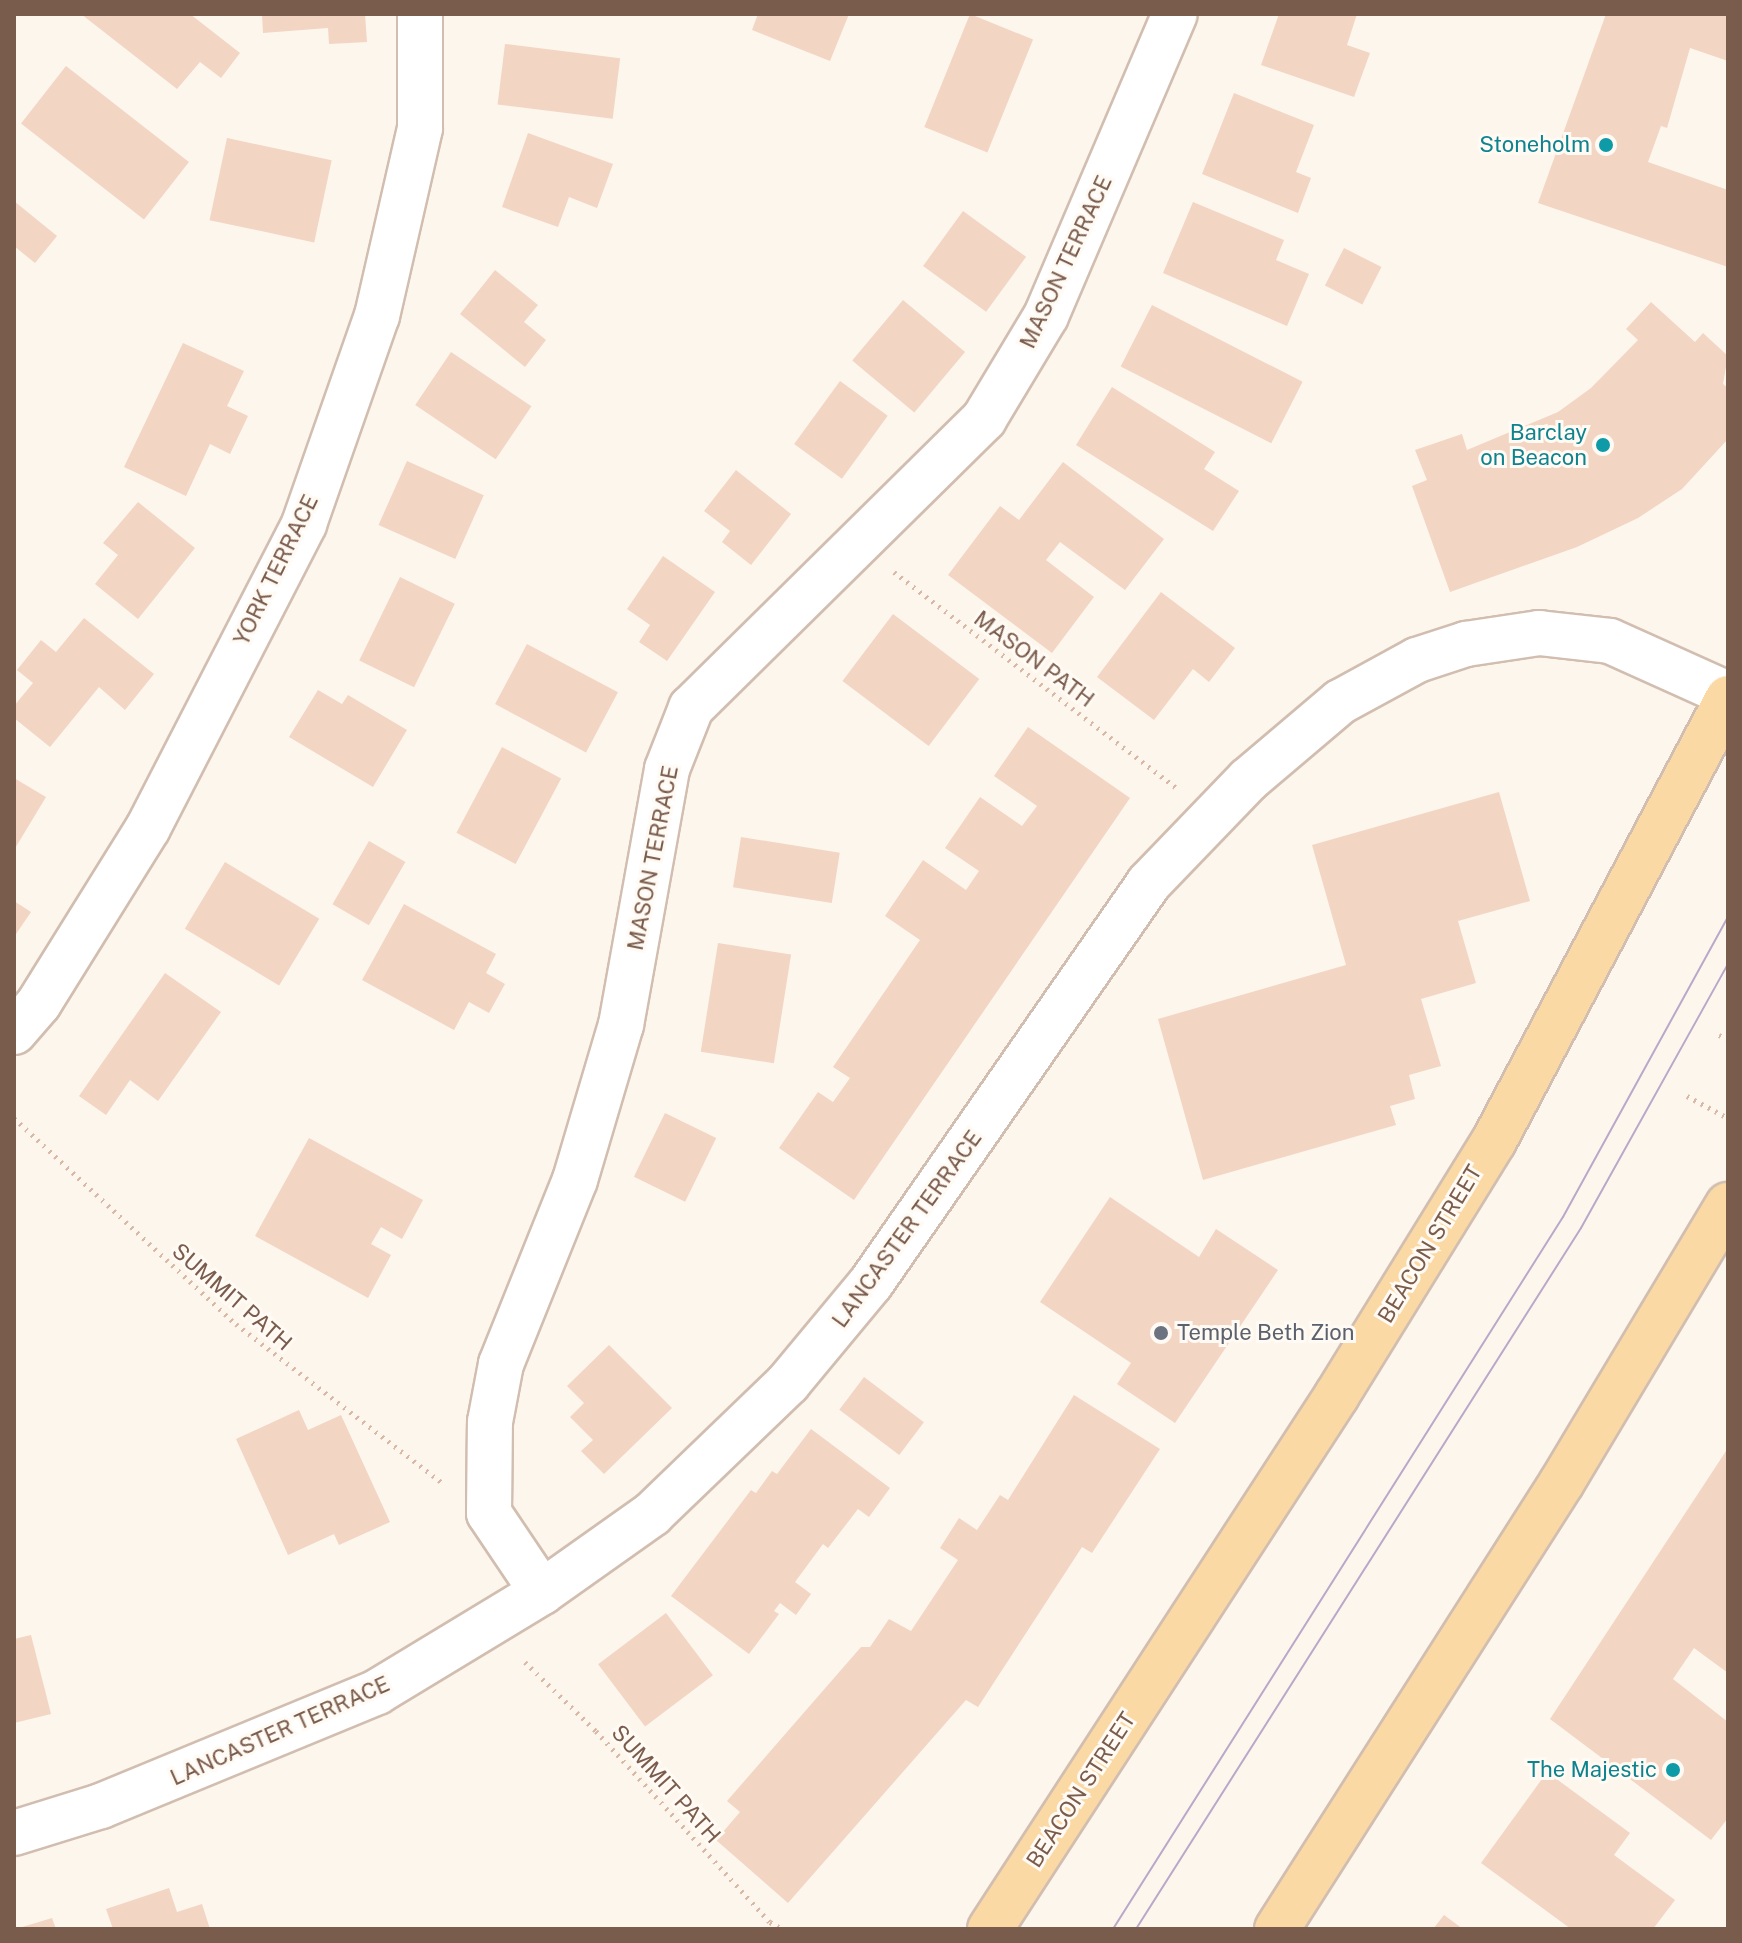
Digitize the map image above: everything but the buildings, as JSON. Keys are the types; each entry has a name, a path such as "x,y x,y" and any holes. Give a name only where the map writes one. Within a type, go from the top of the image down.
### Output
{"main road":[{"name":"BEACON STREET","path":"990,1929 1337,1395 1494,1141 1728,696"},
{"path":"1277,1929 1562,1482 1728,1205"}],"street":[{"name":"YORK TERRACE","path":"14,1032 39,1003 148,828 304,524 377,316 417,143 420,14"},
{"name":"MASON TERRACE","path":"542,1592 489,1513 490,1422 501,1364 575,1180 621,1025 667,769 691,708 984,419 1046,316 1175,14"},
{"name":"LANCASTER TERRACE","path":"14,1833 101,1806 377,1692 542,1592 652,1514 788,1383 871,1283 1143,890 1248,780 1340,702 1417,660 1466,644 1539,633 1619,643 1728,696"}],"path":[{"name":"MASON PATH","path":"858,544 1190,798"},
{"path":"1719,1035 1728,1039"},
{"path":"1687,1096 1728,1118"},
{"name":"SUMMIT PATH","path":"14,1118 236,1324 444,1484"},
{"name":"SUMMIT PATH","path":"525,1662 596,1731 770,1922 782,1929"}],"tram line":[{"path":"1113,1929 1563,1217 1728,917"},
{"path":"1136,1929 1581,1228 1728,964"}],"place":[{"name":"Stoneholm","path":"1606,145"},
{"name":"Barclay on Beacon","path":"1603,445"},
{"name":"Temple Beth Zion","path":"1161,1333"},
{"name":"The Majestic","path":"1673,1770"}]}
